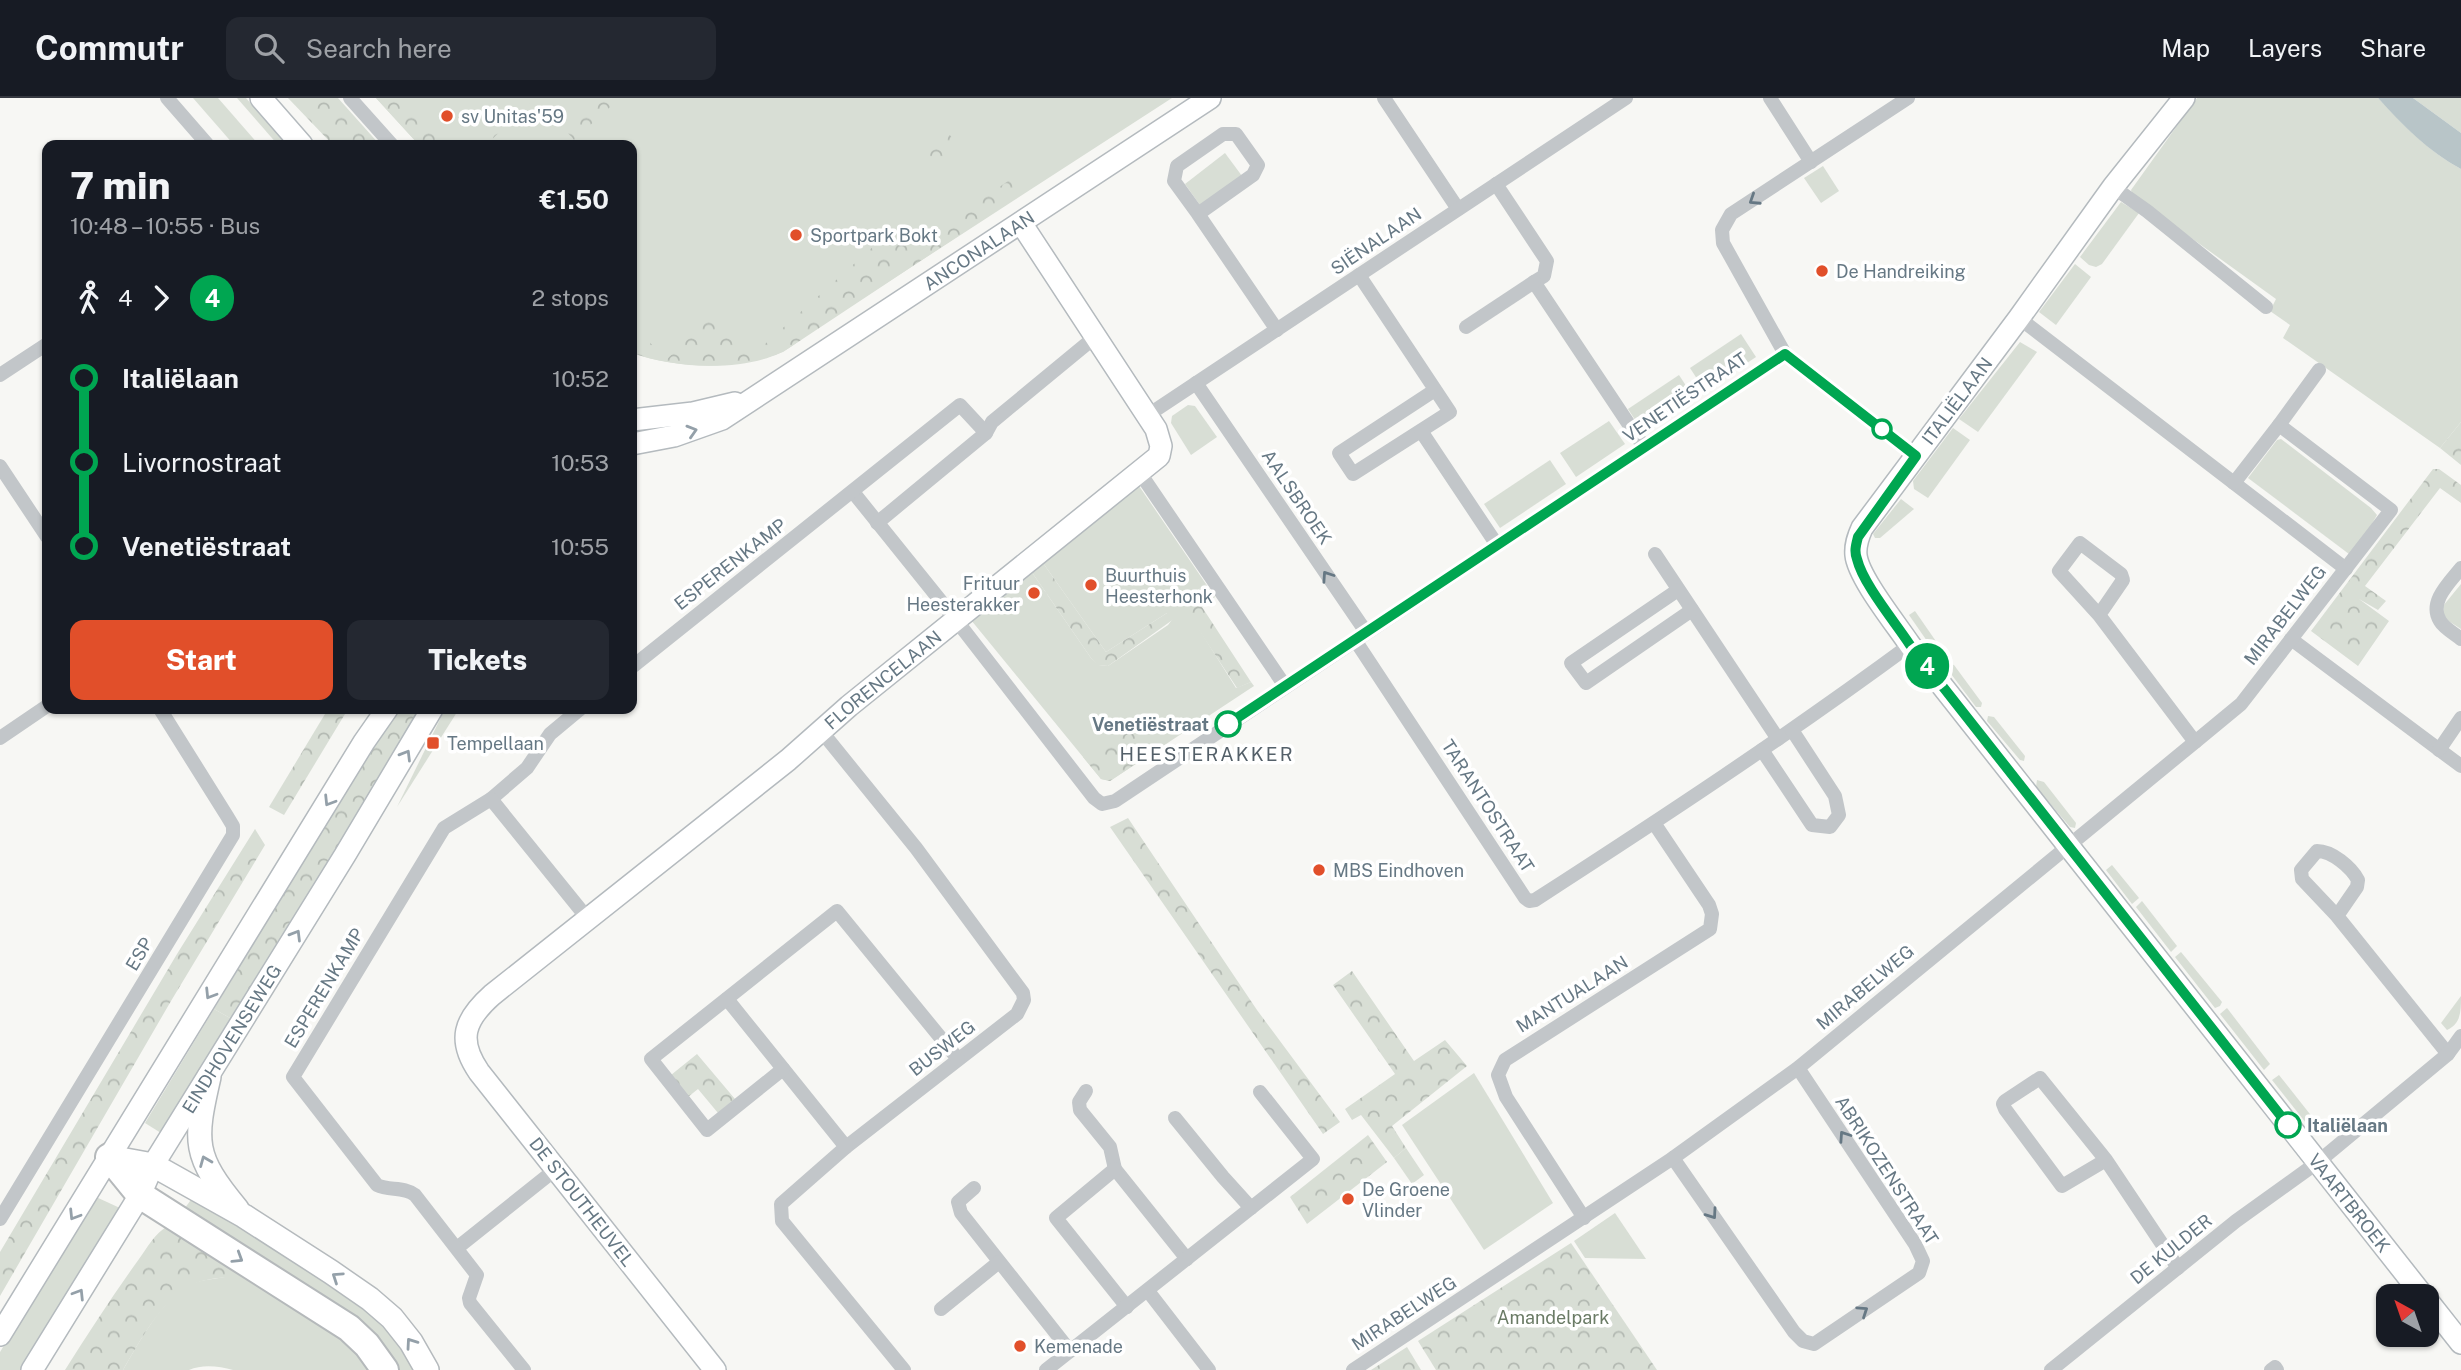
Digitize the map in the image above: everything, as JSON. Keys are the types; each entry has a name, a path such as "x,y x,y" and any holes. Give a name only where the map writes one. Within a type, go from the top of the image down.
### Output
{"highway":[{"path":"109,1157 140,1195 349,1328 367,1345 385,1370"}],"main road":[{"path":"209,1077 198,1132 201,1150 218,1185 244,1216"},
{"path":"109,1157 153,1166 244,1216 377,1306 411,1342 427,1370"}],"street":[{"path":"167,98 204,140"},
{"path":"261,98 300,140"},
{"path":"349,98 387,140"},
{"name":"ANCONALAAN","path":"637,443 708,426 748,403 1210,98"},
{"path":"1384,98 1458,209"},
{"name":"SIËNALAAN","path":"1148,415 1626,98"},
{"path":"1770,98 1811,162"},
{"path":"1908,98 1731,214 1722,230 1723,243 1785,354 1916,456"},
{"name":"ITALIËLAAN","path":"2068,845 1910,645 1860,568 1855,546 1862,528 2113,187 2184,98"},
{"path":"1198,214 1254,175 1258,165 1236,134 1223,134 1177,166 1174,181 1277,330"},
{"path":"1466,327 1544,276 1547,261 1496,184"},
{"path":"2113,187 2266,307"},
{"name":"FLORENCELAAN","path":"467,1028 474,1013 492,995 822,732 849,706 1159,456 1160,438 1148,415 1021,223"},
{"path":"1359,275 1450,412 1353,474 1339,453 1435,390"},
{"path":"1534,282 1644,447"},
{"path":"2019,318 2346,569"},
{"path":"877,523 986,433 992,422 1095,337"},
{"path":"0,375 42,347"},
{"name":"VENETIËSTRAAT","path":"956,620 1094,798 1102,804 1115,802 1785,354"},
{"path":"2234,483 2319,370"},
{"name":"AALSBROEK","path":"1196,383 1360,636"},
{"name":"ANCONALAAN","path":"637,419 693,413 732,403 748,403"},
{"name":"ESPERENKAMP","path":"637,663 960,405 986,433"},
{"name":"MIRABELWEG","path":"1353,1370 1674,1158 1798,1068 2241,704 2391,510 2279,425"},
{"path":"1421,430 1497,545"},
{"path":"0,466 42,529"},
{"path":"1140,472 1285,686"},
{"path":"853,492 956,620"},
{"path":"2099,615 2123,580 2121,574 2080,543 2059,571 2099,615 2195,742"},
{"path":"1655,554 1778,739"},
{"path":"2461,568 2439,597 2437,610 2440,621 2461,639"},
{"path":"1678,590 1571,663 1586,682 1692,610"},
{"name":"TARANTOSTRAAT","path":"1360,636 1527,900 1535,900 1654,823 1792,730 1910,645"},
{"path":"2291,639 2461,766"},
{"path":"0,738 42,709"},
{"name":"ESP","path":"0,1219 233,835 233,826 163,714"},
{"path":"4,1329 384,714"},
{"name":"EINDHOVENSEWEG","path":"38,1361 140,1195 153,1166 429,714"},
{"name":"ESPERENKAMP","path":"524,1370 470,1303 469,1298 477,1275 457,1248 412,1192 377,1185 293,1077 444,828 491,799 527,768 550,733 574,714"},
{"path":"2439,750 2461,718"},
{"path":"1762,750 1812,825 1830,827 1839,815 1835,796 1792,730"},
{"name":"BUSWEG","path":"822,732 923,857 1023,993 1024,1000 1017,1014 846,1147 781,1204 782,1221 904,1370"},
{"path":"491,799 588,919"},
{"name":"MANTUALAAN","path":"1584,1218 1506,1097 1498,1075 1504,1060 1710,929 1712,914 1709,905 1654,823"},
{"name":"VAARTBROEK","path":"2068,845 2414,1284"},
{"path":"2337,916 2357,887 2358,880 2354,873 2326,851 2317,851 2301,870 2302,879 2337,916 2448,1054"},
{"path":"783,1069 706,1130 651,1059 837,911 958,1059"},
{"path":"727,999 846,1147"},
{"name":"DE STOUTHEUVEL","path":"467,1028 466,1046 471,1060 715,1370"},
{"name":"DE KULDER","path":"2051,1370 2236,1221 2318,1162 2448,1054 2461,1036"},
{"name":"ABRIKOZENSTRAAT","path":"1674,1158 1794,1332 1803,1341 1814,1344 1919,1273 1923,1261 1915,1244 1798,1068"},
{"path":"2106,1160 2062,1186 2003,1104 2040,1078 2106,1160 2179,1268"},
{"path":"1086,1091 1079,1102 1080,1110 1110,1147 1115,1168 1187,1259"},
{"path":"1046,1370 1313,1159 1259,1092"},
{"path":"1175,1118 1251,1208"},
{"path":"1115,1168 1056,1218 1127,1307"},
{"path":"457,1248 556,1169"},
{"path":"974,1188 958,1202 961,1213 1070,1351"},
{"path":"941,1309 999,1262"},
{"path":"1147,1291 1209,1370"},
{"name":"VAARTBROEK","path":"2440,1317 2461,1343"},
{"path":"2271,1370 2275,1367 2277,1370"}],"green space":[{"path":"193,98 218,98 255,140 230,140"},
{"path":"237,98 246,98 283,140 274,140"},
{"path":"288,98 338,98 376,140 328,140"},
{"name":"Sportpark Bokt","path":"376,98 1172,98 784,351 764,359 726,365 686,365 637,355 637,140 414,140"},
{"path":"376,98 407,98 445,140 414,140"},
{"path":"518,98 535,98 491,140 471,140"},
{"path":"604,98 620,98 574,140 567,132"},
{"path":"2197,98 2378,98 2427,146 2461,169 2461,422 2440,448 2283,338 2290,325 2270,311 2276,299 2133,196 2131,190"},
{"path":"2413,98 2461,98 2461,133"},
{"path":"942,126 962,149 936,173 916,150"},
{"path":"1225,153 1242,176 1200,205 1185,184"},
{"path":"1823,166 1839,191 1821,203 1804,178"},
{"path":"1011,179 1023,193 783,352 746,362 708,366 669,362 637,354 637,328 666,360 714,314 754,354 895,227 911,248"},
{"path":"2121,202 2139,213 2102,264 2096,267 2089,265 2080,257"},
{"path":"2075,264 2091,277 2056,325 2039,312"},
{"path":"1741,334 1756,357 1705,391 1690,368"},
{"path":"2020,342 2037,352 1978,432 1959,419"},
{"path":"1679,375 1694,398 1643,432 1628,409"},
{"path":"1188,405 1195,406 1217,437 1191,455 1171,423 1172,416"},
{"path":"1609,421 1625,444 1576,477 1560,453"},
{"path":"2461,422 2461,465 2440,448"},
{"path":"1953,428 1970,440 1928,498 1914,489 1913,481"},
{"path":"2281,439 2377,515 2349,554 2248,478 2277,440"},
{"path":"1550,460 1566,484 1500,528 1484,504"},
{"path":"2433,469 2439,469 2461,485 2461,503 2440,488 2365,586 2386,601 2378,610 2359,599 2389,621 2358,666 2311,631"},
{"path":"1139,486 1206,584 1182,602 1236,688 1251,682 1254,686 1110,781 1101,779 971,620 1031,571 1091,658 1099,665 1108,666 1168,625 1177,613 1167,613 1106,652 1043,563"},
{"path":"1901,499 1914,509 1880,538 1875,538 1873,534"},
{"path":"1043,563 1106,652 1167,613 1177,613 1178,616 1108,666 1098,665 1031,571"},
{"path":"1206,584 1215,597 1202,607 1251,682 1237,688 1181,603"},
{"path":"2461,584 2461,629 2444,618 2443,606"},
{"path":"1915,611 1942,650 1941,654 1936,654 1909,615"},
{"path":"1949,664 1954,665 1982,703 1981,707 1976,707 1948,670"},
{"path":"325,714 345,714 284,815 269,807"},
{"path":"392,714 421,714 239,1023 214,1009"},
{"path":"443,714 456,714 397,807"},
{"path":"1988,716 1994,717 2025,756 2024,761 2020,760 1987,721"},
{"path":"1133,723 1155,751 1110,781 1101,779 1083,757"},
{"path":"2037,780 2044,782 2076,823 2075,828 2070,827 2036,787"},
{"path":"1128,818 1257,1010 1340,1122 1323,1134 1110,827"},
{"path":"255,829 265,845 0,1296 0,1252 177,954"},
{"path":"2112,865 2139,898 2132,904 2106,870"},
{"path":"2142,901 2177,946 2171,952 2136,907"},
{"path":"2181,952 2222,1002 2220,1006 2215,1008 2175,957"},
{"path":"1352,971 1414,1061 1445,1040 1467,1066 1392,1126 1406,1148 1394,1158 1361,1115 1352,1120 1345,1109 1395,1074 1333,985"},
{"path":"2461,996 2458,1021 2447,1030 2441,1023"},
{"path":"2227,1008 2270,1064 2264,1070 2220,1014"},
{"path":"214,1009 239,1023 169,1138 145,1123"},
{"path":"697,1054 735,1099 718,1113 698,1089 688,1097 671,1075"},
{"path":"1474,1073 1553,1203 1484,1250 1402,1125"},
{"path":"2279,1075 2317,1123 2310,1128 2272,1080"},
{"path":"1368,1135 1387,1162 1307,1224 1290,1197"},
{"path":"1406,1148 1424,1175 1412,1184 1394,1158"},
{"path":"96,1197 120,1208 20,1370 0,1370 0,1352"},
{"path":"193,1197 366,1306 388,1324 422,1370 393,1370 182,1212"},
{"path":"1615,1213 1646,1259 1585,1258 1574,1241"},
{"path":"168,1226 257,1277 209,1279 189,1286 177,1294 156,1318 123,1370 65,1370 148,1246"},
{"name":"Amandelpark","path":"1571,1243 1657,1370 1436,1370 1418,1341"},
{"path":"225,1277 257,1277 344,1335 377,1370 233,1370 211,1366 189,1370 123,1370 151,1324 177,1293 196,1282"},
{"path":"1407,1347 1421,1370 1371,1370"}],"shaded area":[{"path":"2378,98 2413,98 2461,133 2461,169 2416,137"}],"bus line":[{"name":"4","path":"1228,724 1785,354 1916,456 1862,528 1855,546 1860,568 1873,590 1910,645 2288,1125"}],"place":[{"name":"sv Unitas'59","path":"447,116"},
{"name":"Sportpark Bokt","path":"796,235"},
{"name":"De Handreiking","path":"1822,271"},
{"name":"Buurthuis Heesterhonk","path":"1091,585"},
{"name":"Frituur Heesterakker","path":"1034,593"},
{"name":"Venetiëstraat","path":"1228,724"},
{"name":"Tempellaan","path":"433,743"},
{"name":"MBS Eindhoven","path":"1319,870"},
{"name":"Italiëlaan","path":"2288,1125"},
{"name":"De Groene Vlinder","path":"1348,1199"},
{"name":"Kemenade","path":"1020,1346"}],"district":[{"name":"HEESTERAKKER","path":"1207,754"}]}
